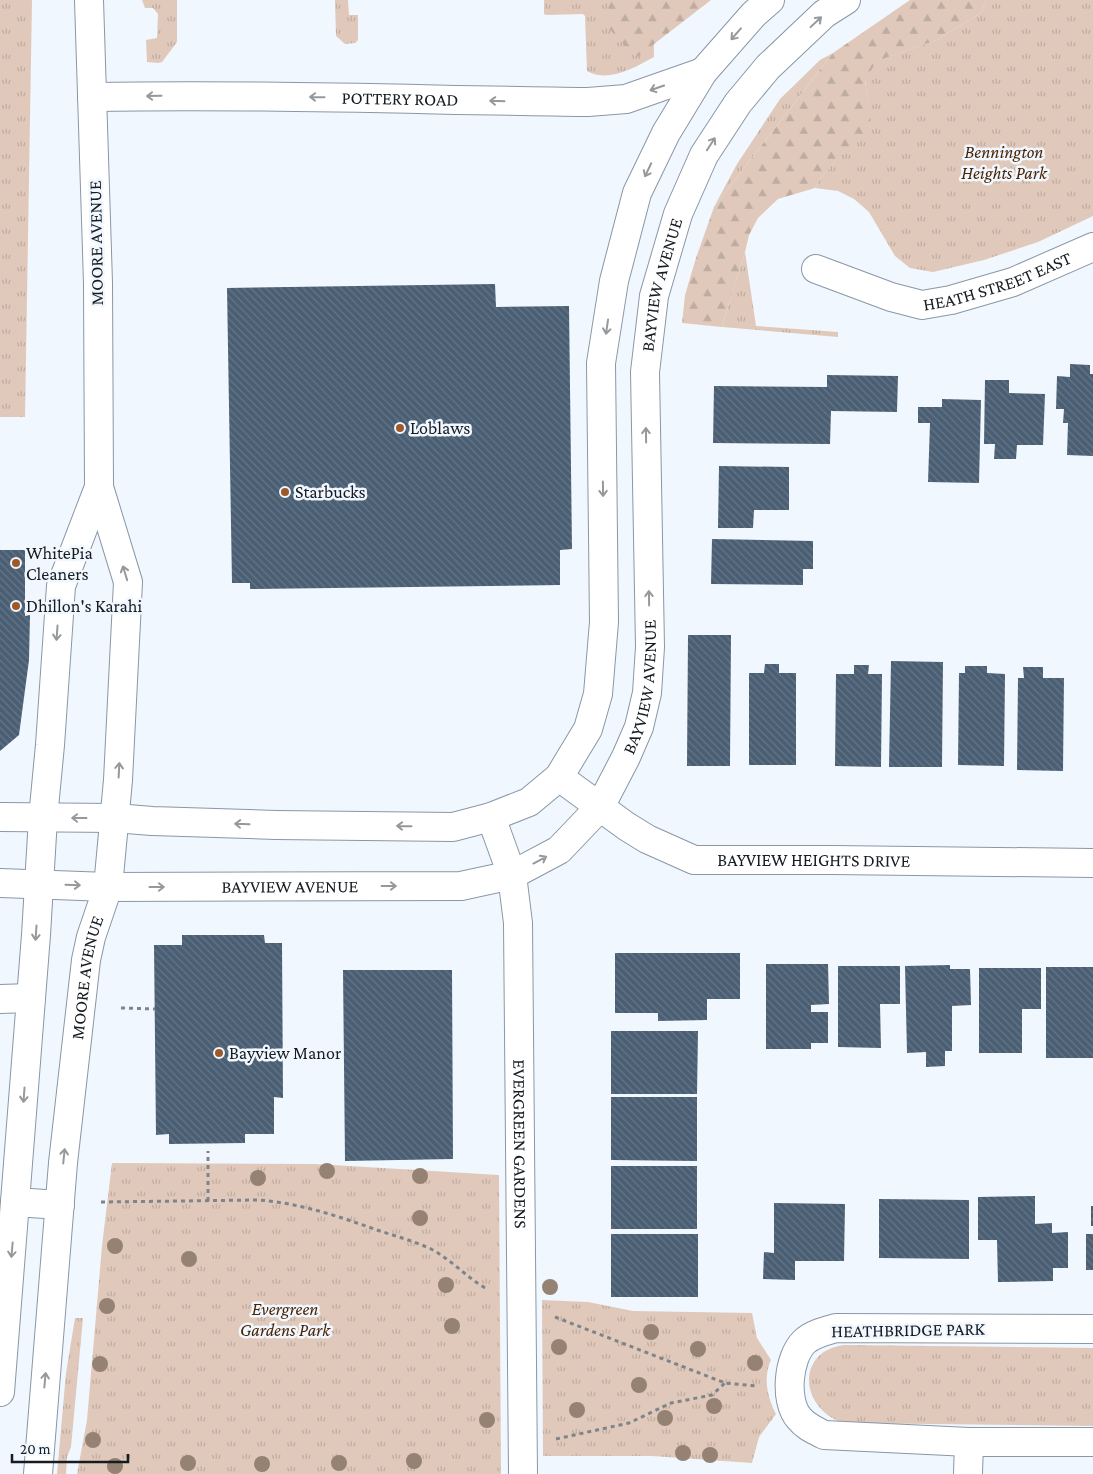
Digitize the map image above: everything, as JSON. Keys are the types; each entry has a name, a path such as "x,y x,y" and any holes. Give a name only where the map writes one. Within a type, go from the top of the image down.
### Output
{"street":[{"name":"MOORE AVENUE","path":"38,1474 63,1163 86,960 91,937 108,887 115,818 128,582 98,487 98,274 89,0"},
{"name":"BAYVIEW AVENUE","path":"0,816 115,818 257,824 453,827 491,818 529,802 559,777 588,730 598,694 604,622 601,363 614,281 637,193 666,132 703,72 754,14 770,0"},
{"name":"BAYVIEW AVENUE","path":"0,883 108,887 461,886 512,875 559,850 600,807 626,758 639,727 647,693 650,647 645,372 654,296 678,214 704,155 738,103 768,67 824,14 846,0"},
{"name":"POTTERY ROAD","path":"92,97 294,97 588,102 626,98 703,72"},
{"name":"HEATH STREET EAST","path":"816,268 891,297 922,305 951,300 1013,282 1093,247"},
{"name":"MOORE AVENUE","path":"0,1392 16,1202 11,1129 31,998 61,586 98,487"},
{"name":"BAYVIEW HEIGHTS DRIVE","path":"559,777 647,839 694,860 1093,862"},
{"name":"EVERGREEN GARDENS","path":"491,818 512,875 518,923 524,1474"},
{"path":"0,999 31,998"},
{"path":"16,1202 60,1205"},
{"name":"HEATHBRIDGE PARK","path":"1093,1329 836,1328 820,1332 804,1342 795,1356 790,1372 791,1402 797,1416 806,1426 824,1435 969,1442 1093,1442"},
{"path":"968,1474 969,1442"}],"path":[{"path":"121,1008 155,1009"},
{"path":"208,1151 208,1201"},
{"path":"101,1202 273,1201 344,1218 431,1250 452,1262 481,1286 522,1304 725,1383 790,1388"},
{"path":"523,1445 629,1423 669,1404 712,1395 725,1383"}],"green space":[{"path":"0,0 32,0 25,417 0,417"},
{"path":"142,0 177,0 177,42 162,62 147,62 146,40 157,38 158,14 153,8 145,8"},
{"path":"335,0 348,0 349,15 358,15 358,40 355,43 345,44 336,36"},
{"path":"544,0 653,0 654,57 621,73 612,75 595,74 587,71 585,16 583,14 546,15 544,14"},
{"path":"612,0 711,0 636,58 603,22"},
{"path":"910,0 986,0 982,12 937,40 877,61 865,80 872,132 844,151 815,188 778,199 758,218 749,235 722,327 682,323 685,295 714,207 833,53"},
{"name":"Bennington Heights Park","path":"986,0 1093,0 1093,216 1038,242 984,260 933,272 910,268 895,256 869,212 854,199 838,191 815,188 844,150 871,132 865,79 876,61 937,40 982,12"},
{"path":"833,53 714,207 737,164 780,99 820,60"},
{"path":"745,252 756,326 838,332 838,337 722,327"},
{"name":"Evergreen Gardens Park","path":"112,1163 316,1164 499,1175 501,1474 77,1474 87,1420 102,1246"},
{"path":"542,1300 588,1302 633,1311 752,1313 757,1338 771,1360 767,1373 767,1387 770,1401 776,1414 759,1437 752,1463 652,1456 543,1456"},
{"path":"75,1318 83,1318 71,1447 67,1457 66,1474 57,1474 66,1373"},
{"path":"844,1345 1093,1348 1093,1426 843,1423 828,1416 818,1405 811,1393 809,1381 811,1368 817,1358 828,1349"}],"building":[{"name":"Loblaws","path":"495,284 496,307 569,306 572,549 560,550 560,585 250,589 250,583 232,583 227,288"},
{"path":"1070,364 1090,365 1090,374 1093,374 1093,456 1067,455 1068,423 1063,423 1064,409 1056,409 1057,376 1070,377"},
{"path":"827,375 898,376 897,412 831,411 830,444 713,443 714,386 827,387"},
{"path":"985,380 1009,380 1009,393 1045,394 1043,445 1017,445 1016,459 994,459 995,444 984,444"},
{"path":"942,399 981,400 979,483 928,482 930,423 918,423 918,407 942,407"},
{"path":"719,466 789,467 789,510 754,510 753,528 718,528"},
{"path":"712,539 813,541 813,569 803,569 803,585 711,584"},
{"path":"0,550 25,550 25,616 30,615 29,660 19,735 0,751"},
{"path":"688,635 731,635 730,766 687,766"},
{"path":"891,661 943,662 942,767 889,767"},
{"path":"765,664 779,664 779,673 796,673 796,765 749,765 749,673 764,673"},
{"path":"854,665 869,665 868,674 882,674 881,767 835,766 836,674 854,674"},
{"path":"965,666 987,666 987,673 1005,674 1004,766 958,765 959,673 965,673"},
{"path":"1023,667 1043,667 1043,678 1064,678 1063,771 1017,770 1018,678 1024,678"},
{"name":"Bayview Manor","path":"182,935 264,935 265,943 282,943 283,1098 274,1097 274,1134 245,1134 245,1143 169,1144 169,1134 156,1135 154,945 182,945"},
{"path":"615,953 740,953 740,999 707,999 707,1020 658,1021 658,1013 615,1013"},
{"path":"766,964 828,964 829,1004 811,1005 811,1012 828,1012 828,1043 811,1043 811,1049 766,1049"},
{"path":"950,965 950,969 970,969 971,1005 952,1006 952,1051 945,1051 945,1066 926,1067 926,1052 907,1053 905,966"},
{"path":"838,966 900,966 900,1004 880,1004 881,1048 838,1047"},
{"path":"1046,967 1093,967 1093,1058 1046,1058"},
{"path":"979,968 1041,968 1041,1009 1022,1009 1022,1053 979,1053"},
{"path":"343,970 452,970 453,1159 345,1161"},
{"path":"611,1031 698,1031 697,1094 611,1094"},
{"path":"611,1097 697,1097 697,1161 611,1160"},
{"path":"611,1166 697,1166 697,1229 611,1229"},
{"path":"1035,1196 1035,1224 1052,1223 1052,1233 1068,1232 1068,1268 1053,1268 1053,1281 998,1282 997,1240 978,1240 978,1197"},
{"path":"879,1199 969,1200 969,1259 879,1258"},
{"path":"774,1203 845,1204 844,1261 795,1261 795,1280 763,1279 764,1252 774,1253"},
{"path":"1091,1206 1093,1206 1093,1226 1091,1226"},
{"path":"611,1234 698,1234 698,1297 611,1297"},
{"path":"1086,1234 1093,1234 1093,1270 1086,1270"}],"place":[{"name":"Loblaws","path":"400,428"},
{"name":"Starbucks","path":"285,492"},
{"name":"WhitePia Cleaners","path":"16,563"},
{"name":"Dhillon's Karahi","path":"16,606"},
{"name":"Bayview Manor","path":"219,1053"}]}
